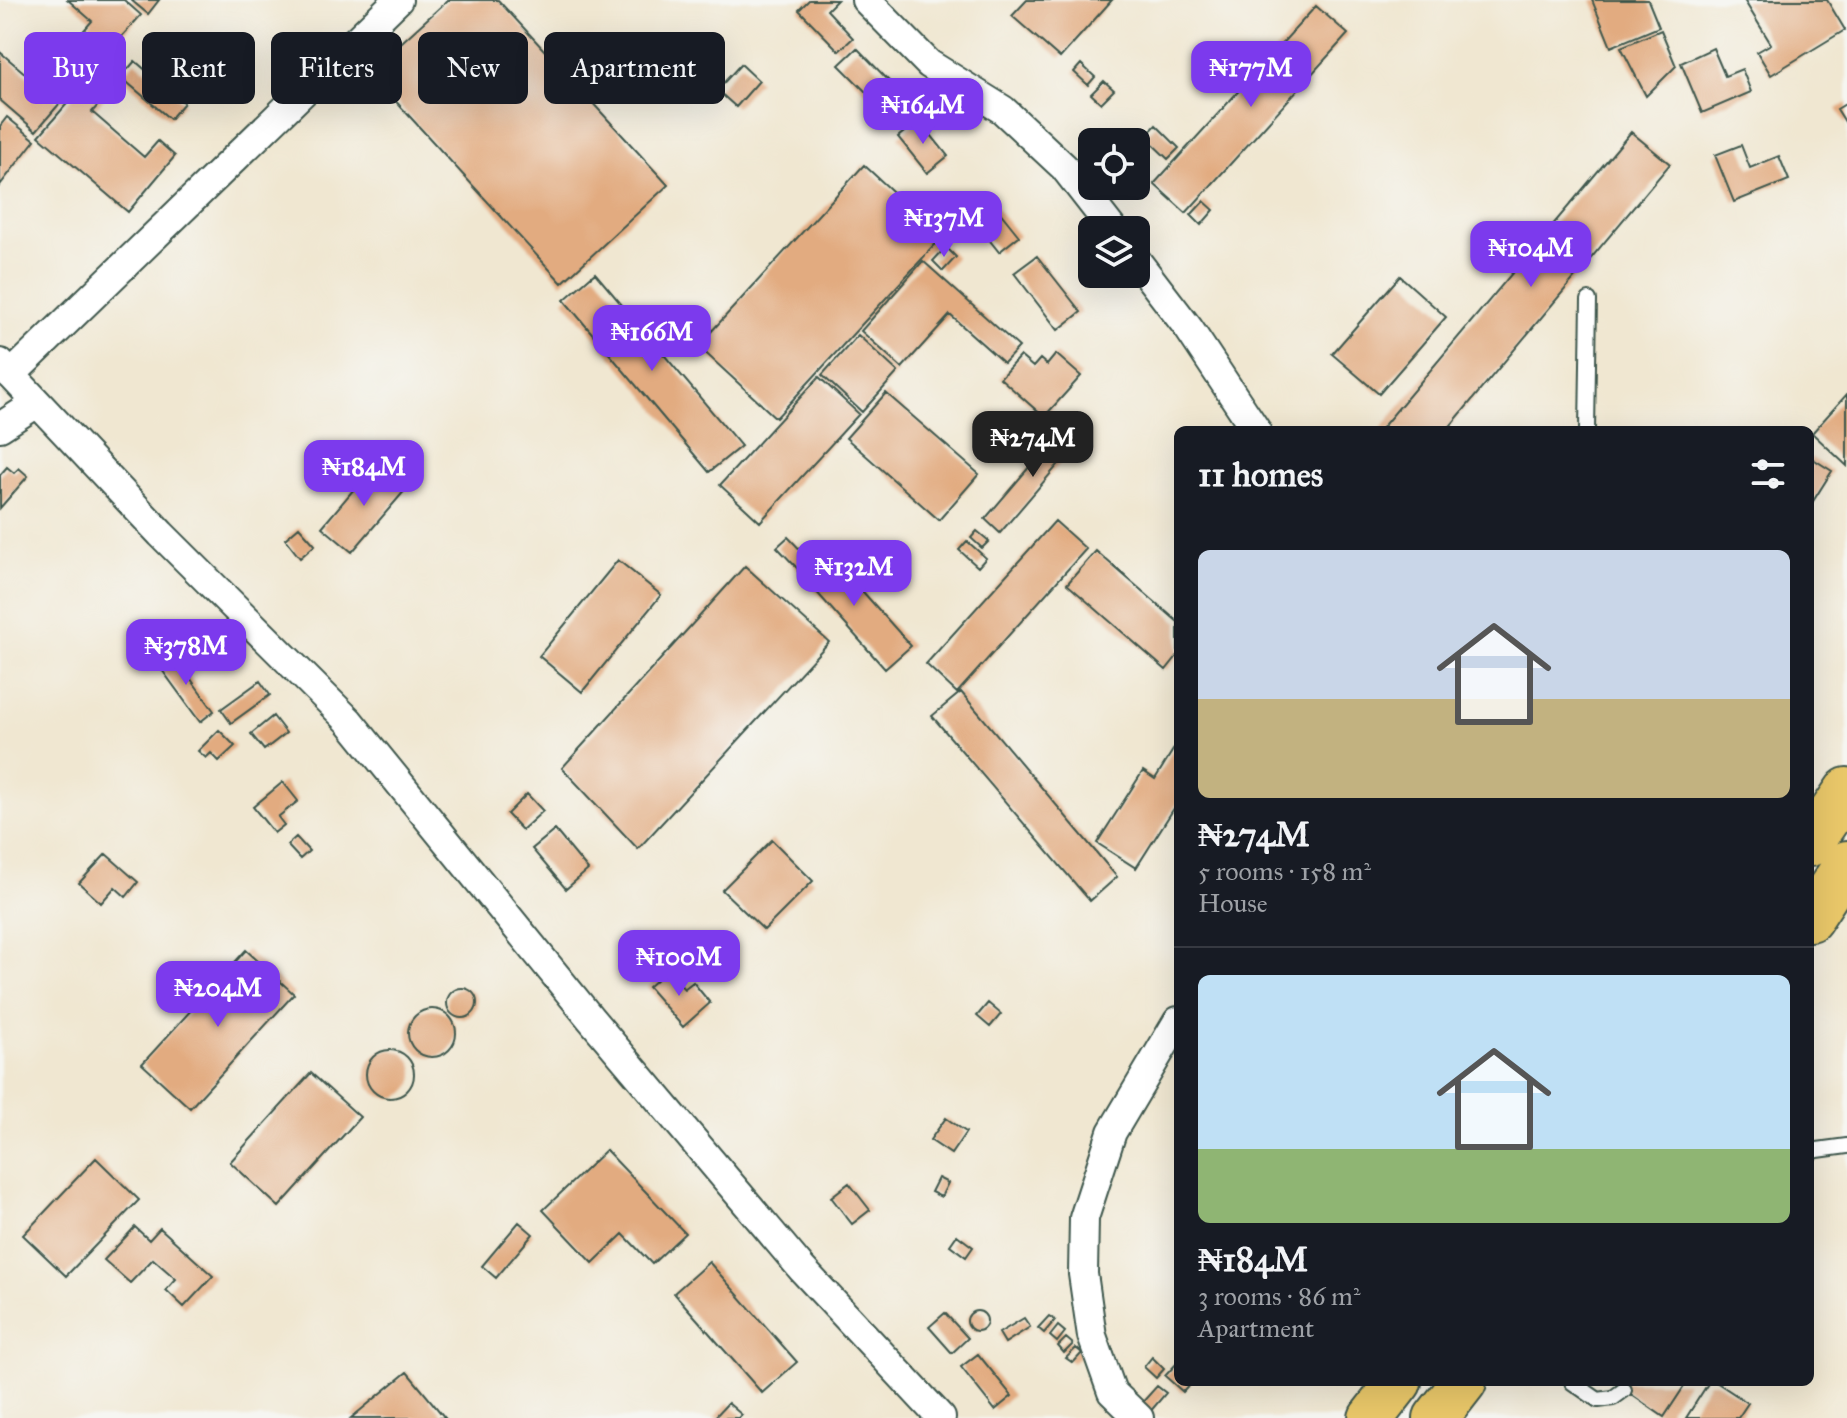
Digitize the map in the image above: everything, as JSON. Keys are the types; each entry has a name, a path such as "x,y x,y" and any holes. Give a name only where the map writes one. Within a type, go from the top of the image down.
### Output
{"main road":[{"path":"1814,838 1847,790"},
{"path":"1814,911 1847,863"},
{"path":"1371,1418 1396,1386"},
{"path":"1436,1418 1461,1386"}],"street":[{"path":"398,0 6,369 161,534 349,721 591,1019 802,1269 941,1418"},
{"path":"866,0 929,64 1003,110 1064,167 1102,216"},
{"path":"1150,278 1189,329 1253,426"},
{"path":"0,427 37,403"},
{"path":"1139,1418 1112,1392 1092,1336 1083,1274 1084,1218 1112,1132 1174,1028"}],"lane":[{"path":"1587,426 1589,300"},
{"path":"1814,1150 1847,1146"},
{"path":"1578,1386 1598,1400 1613,1398 1624,1390"}],"building":[{"path":"68,0 124,0 141,15 126,32 82,32 92,21"},
{"path":"131,0 159,0 148,14"},
{"path":"448,0 498,0 527,32 418,32 418,104 528,104 528,33 544,50 544,104 594,104 668,185 562,283 398,104 402,104 402,42"},
{"path":"809,0 837,0 827,10 853,38 839,51 799,10"},
{"path":"1027,0 1112,0 1060,58 1012,16"},
{"path":"1592,0 1648,0 1659,27 1611,47"},
{"path":"1744,0 1827,0 1845,30 1771,75 1757,52 1771,44"},
{"path":"1316,6 1348,34 1186,213 1154,184"},
{"path":"1661,30 1676,66 1646,96 1621,47"},
{"path":"857,48 890,82 873,99 839,65"},
{"path":"1713,48 1725,76 1742,69 1751,92 1702,113 1681,63"},
{"path":"0,52 24,72 24,104 59,104 36,131 0,100"},
{"path":"135,61 142,67 142,95 126,81 126,67 128,69"},
{"path":"741,64 759,81 736,107 725,97 725,81"},
{"path":"1081,64 1095,77 1088,85 1074,72"},
{"path":"1104,81 1114,90 1101,103 1091,94"},
{"path":"1847,103 1847,125 1837,109"},
{"path":"67,104 99,104 92,112 144,157 158,141 175,156 128,212 39,136"},
{"path":"152,104 183,104 170,119"},
{"path":"7,117 35,140 0,185 0,126"},
{"path":"919,120 948,156 927,173 898,137"},
{"path":"1156,125 1179,148 1168,159 1150,142 1150,132"},
{"path":"1631,132 1670,164 1450,426 1383,426"},
{"path":"1741,145 1750,168 1779,156 1789,180 1734,202 1715,155"},
{"path":"864,165 942,237 776,418 698,346"},
{"path":"1204,201 1214,210 1201,225 1191,215"},
{"path":"995,206 1019,236 999,252 975,222"},
{"path":"946,247 956,257 943,271 933,261"},
{"path":"1037,256 1081,312 1058,330 1014,273"},
{"path":"923,261 1019,347 1004,363 950,315 902,368 861,331"},
{"path":"595,273 741,446 709,472 564,300"},
{"path":"1400,276 1446,317 1379,394 1332,354"},
{"path":"858,335 898,372 862,412 822,375"},
{"path":"1056,354 1081,376 1044,417 1000,378 1020,356 1033,367 1040,359 1047,365"},
{"path":"819,377 859,414 760,522 720,485"},
{"path":"886,393 979,474 939,520 846,438"},
{"path":"1847,394 1847,466 1814,435 1814,431"},
{"path":"1065,425 1081,438 1000,533 985,519"},
{"path":"1814,460 1832,471 1814,500"},
{"path":"376,463 406,489 352,552 322,527"},
{"path":"7,467 14,473 19,468 28,476 0,508 0,475"},
{"path":"1055,521 1086,549 957,693 926,664"},
{"path":"299,527 315,545 300,558 285,539"},
{"path":"977,531 989,541 982,548 971,538"},
{"path":"788,537 809,559 798,569 777,547"},
{"path":"967,541 986,558 978,567 959,550"},
{"path":"824,548 911,646 885,669 798,571"},
{"path":"1096,551 1174,619 1174,660 1166,670 1067,584"},
{"path":"618,560 661,595 582,692 539,656"},
{"path":"745,566 829,642 638,849 562,768"},
{"path":"172,653 214,711 200,722 157,663"},
{"path":"260,681 270,695 231,723 221,709"},
{"path":"961,692 1117,877 1090,901 932,716"},
{"path":"273,716 286,733 264,750 251,734"},
{"path":"219,730 235,746 219,761 211,753 206,758 198,751"},
{"path":"1174,748 1174,808 1136,868 1097,843 1143,771 1155,779"},
{"path":"283,782 298,801 278,817 284,825 274,833 253,807"},
{"path":"527,794 543,811 522,830 507,814"},
{"path":"555,830 588,870 566,889 532,849"},
{"path":"296,837 309,851 300,859 287,845"},
{"path":"772,840 813,881 764,930 722,890"},
{"path":"106,854 138,882 126,897 115,887 101,903 79,883"},
{"path":"246,950 294,994 190,1108 142,1064"},
{"path":"667,970 684,989 693,982 710,1003 683,1027 648,987"},
{"path":"462,988 473,992 477,1003 473,1014 462,1018 451,1014 447,1003 451,992"},
{"path":"988,1003 1001,1014 990,1027 977,1016"},
{"path":"432,1009 449,1016 456,1033 449,1050 432,1057 415,1050 408,1033 415,1016"},
{"path":"390,1050 407,1057 414,1074 407,1091 390,1098 373,1091 366,1074 373,1057"},
{"path":"311,1073 360,1117 279,1207 230,1162"},
{"path":"946,1118 966,1132 951,1154 930,1140"},
{"path":"606,1150 685,1233 652,1264 623,1234 593,1263 543,1210"},
{"path":"96,1158 139,1200 66,1276 23,1235"},
{"path":"938,1178 948,1183 941,1197 931,1192"},
{"path":"849,1183 870,1210 852,1224 831,1197"},
{"path":"519,1222 533,1234 496,1278 482,1266"},
{"path":"135,1227 149,1240 160,1228 213,1276 184,1307 166,1290 176,1279 153,1259 130,1283 104,1260"},
{"path":"957,1235 973,1247 966,1257 950,1245"},
{"path":"709,1262 797,1362 762,1393 674,1293"},
{"path":"977,1311 984,1314 987,1321 984,1328 977,1331 970,1328 967,1321 970,1314"},
{"path":"945,1313 968,1338 952,1353 929,1327"},
{"path":"1049,1316 1055,1320 1044,1333 1038,1328"},
{"path":"1024,1318 1030,1327 1005,1343 999,1333"},
{"path":"1058,1326 1065,1332 1057,1342 1050,1336"},
{"path":"1066,1338 1073,1344 1064,1353 1058,1346"},
{"path":"1076,1348 1082,1353 1073,1363 1066,1358"},
{"path":"978,1354 1012,1396 995,1410 961,1367"},
{"path":"1152,1357 1164,1369 1156,1378 1144,1367"},
{"path":"1174,1366 1174,1384 1165,1376"},
{"path":"407,1372 445,1418 351,1418"},
{"path":"1157,1386 1166,1393 1149,1413 1140,1405"},
{"path":"1619,1386 1684,1386 1664,1417"},
{"path":"1706,1386 1722,1386 1748,1403 1738,1418 1686,1418"},
{"path":"728,1403 742,1415 739,1418 714,1418"}]}
